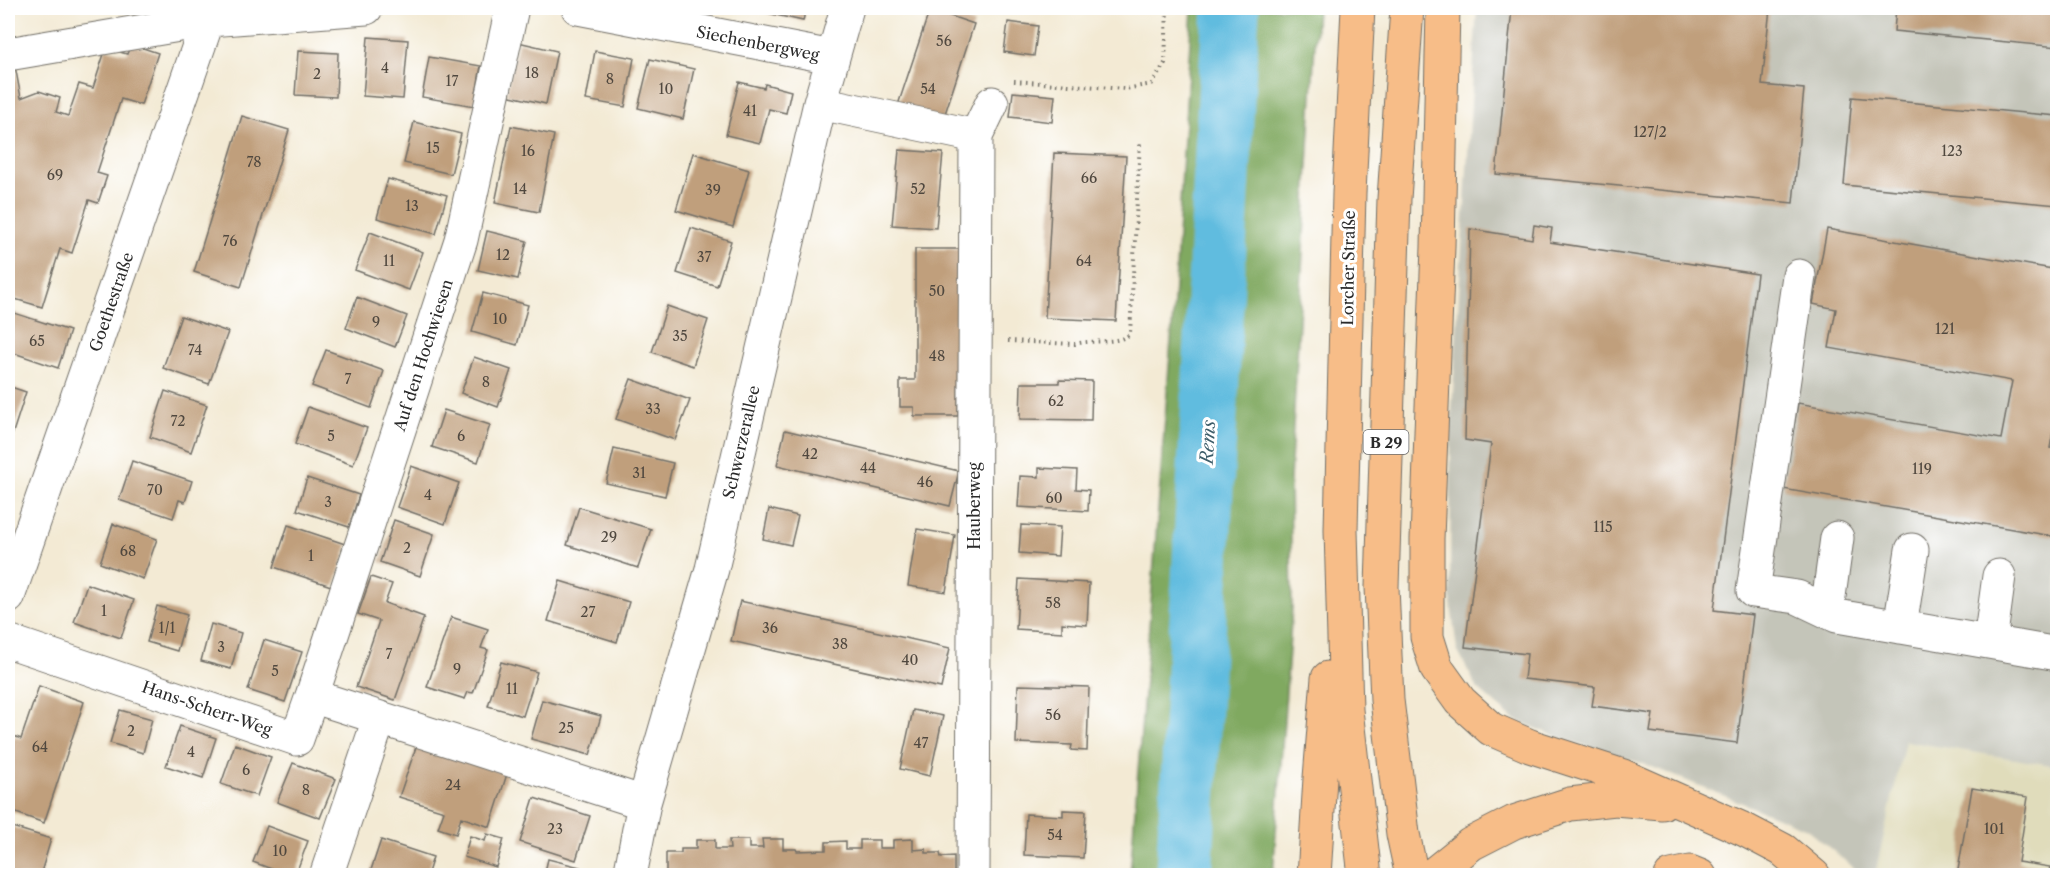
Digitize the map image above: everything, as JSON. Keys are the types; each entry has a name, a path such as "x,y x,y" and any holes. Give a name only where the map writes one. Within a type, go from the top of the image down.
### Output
{"highway":[{"name":"Lorcher Straße","path":"1341,530 1349,193 1358,8"},
{"name":"B 29","path":"1407,8 1394,199 1382,587 1387,700 1403,834 1412,876"},
{"path":"1443,8 1438,247 1427,539 1427,637 1437,669 1460,701 1491,729 1530,746 1623,776 1745,830 1783,850 1814,876"},
{"path":"1314,876 1341,530"},
{"name":"B 29","path":"1341,530 1346,710 1365,876"},
{"path":"1431,876 1471,844 1514,822 1570,804 1616,799 1691,806"},
{"path":"1671,876 1690,872 1700,876"}],"street":[{"path":"8,54 211,14 366,8"},
{"name":"Auf den Hochwiesen","path":"312,696 461,240 512,8"},
{"name":"Siechenbergweg","path":"578,8 832,57"},
{"name":"Schwerzerallee","path":"630,876 644,803 712,569 820,103 847,8"},
{"name":"Goethestraße","path":"8,597 211,14"},
{"path":"820,103 976,136"},
{"name":"Hauberweg","path":"973,876 976,136 992,103"},
{"path":"1799,276 1753,591 1797,597 1837,616 2058,654"},
{"path":"1827,611 1837,538"},
{"path":"1900,627 1912,550"},
{"path":"1990,642 2000,576"},
{"name":"Hans-Scherr-Weg","path":"8,640 297,739 312,696"},
{"path":"312,696 644,803"},
{"path":"326,876 379,718"}],"path":[{"path":"992,103 1000,86 1008,81 1125,89 1152,84 1164,63 1167,8"},
{"path":"975,339 1075,344 1124,339 1130,334 1140,141"}],"shaded area":[{"path":"1477,8 2057,8 2057,766 1905,741 1875,875 1862,875 1807,829 1650,766 1558,737 1513,719 1478,689 1457,650 1450,596 1451,425"},
{"path":"1904,741 2057,766 2057,875 1875,876"}],"green space":[{"path":"1192,8 1317,8 1290,480 1292,608 1273,875 1130,875 1174,301"}],"building":[{"path":"745,8 806,8 803,21"},
{"path":"1512,8 1770,8 1762,85 1804,89 1793,203 1496,174"},
{"path":"1896,8 2058,8 2058,47 1894,31"},
{"path":"930,9 974,24 943,120 898,105"},
{"path":"1008,22 1038,26 1034,56 1004,52"},
{"path":"368,37 408,40 403,99 363,96"},
{"path":"518,42 557,51 546,104 506,95"},
{"path":"131,44 158,53 141,105 121,99 97,173 107,176 98,203 89,200 72,253 60,249 42,307 8,297 8,61 14,60 21,98 39,91 60,98 56,112 68,116 79,84 93,88 106,48 127,54"},
{"path":"298,51 338,53 336,97 295,95"},
{"path":"595,51 634,58 625,107 586,100"},
{"path":"429,57 481,66 474,106 422,97"},
{"path":"650,59 694,69 683,119 638,108"},
{"path":"739,82 764,88 765,84 791,91 786,113 769,109 760,143 726,135"},
{"path":"1013,92 1055,96 1052,122 1010,117"},
{"path":"1852,97 2058,116 2058,205 1844,185"},
{"path":"242,116 289,130 241,287 194,272"},
{"path":"414,122 461,134 451,174 404,163"},
{"path":"511,126 554,135 539,212 495,203"},
{"path":"899,150 943,153 936,228 892,225"},
{"path":"693,153 749,170 733,227 676,210"},
{"path":"1054,153 1126,156 1116,321 1045,318"},
{"path":"388,179 447,195 436,234 377,218"},
{"path":"1534,225 1552,228 1550,242 1757,274 1714,610 1753,615 1737,743 1650,732 1653,714 1592,706 1595,687 1524,679 1527,654 1465,647 1491,444 1465,440 1470,229 1532,239"},
{"path":"691,228 731,241 717,286 677,273"},
{"path":"1827,229 2058,270 2058,404 2050,448 2058,449 2058,537 1783,489 1798,403 2001,439 2012,381 1829,348 1836,309 1813,304"},
{"path":"487,231 527,241 518,279 478,270"},
{"path":"370,232 423,252 409,290 355,270"},
{"path":"915,249 960,249 958,416 914,416 914,407 900,407 900,380 915,380"},
{"path":"483,293 528,305 517,345 472,332"},
{"path":"357,297 407,316 395,347 346,328"},
{"path":"667,306 708,320 693,366 652,352"},
{"path":"8,311 70,331 58,368 8,351"},
{"path":"181,316 228,332 209,384 163,368"},
{"path":"326,350 384,371 371,408 312,386"},
{"path":"474,357 511,370 498,407 461,393"},
{"path":"631,379 690,400 675,440 616,419"},
{"path":"1059,380 1092,381 1091,420 1020,419 1021,383 1059,383"},
{"path":"8,386 26,392 8,448"},
{"path":"165,391 207,405 191,452 150,437"},
{"path":"308,407 367,428 353,465 295,444"},
{"path":"444,410 490,425 478,462 432,447"},
{"path":"785,430 959,471 950,506 777,465"},
{"path":"614,449 673,463 665,496 606,483"},
{"path":"132,461 192,481 185,502 179,500 173,518 119,500"},
{"path":"411,466 459,483 445,524 397,507"},
{"path":"1039,468 1077,470 1076,489 1089,490 1088,511 1018,507 1020,476 1039,477"},
{"path":"307,478 359,495 349,527 297,510"},
{"path":"579,507 651,529 638,568 567,545"},
{"path":"769,509 798,516 791,545 763,539"},
{"path":"394,520 434,534 420,576 380,562"},
{"path":"113,524 157,539 143,579 100,563"},
{"path":"288,525 348,545 334,587 274,567"},
{"path":"1021,525 1060,527 1058,556 1019,553"},
{"path":"917,529 955,535 946,592 908,586"},
{"path":"371,577 392,584 385,603 424,617 395,700 356,687 379,621 358,614"},
{"path":"1019,579 1089,583 1087,625 1062,623 1062,632 1016,629"},
{"path":"560,581 629,602 617,642 548,621"},
{"path":"87,584 134,600 121,638 74,622"},
{"path":"740,601 950,648 941,688 731,641"},
{"path":"157,606 187,615 177,651 147,642"},
{"path":"451,617 488,629 481,648 488,650 473,693 468,692 465,699 427,687"},
{"path":"211,624 241,633 231,669 201,661"},
{"path":"264,640 302,652 285,702 248,690"},
{"path":"501,662 537,672 523,716 488,706"},
{"path":"1018,685 1089,687 1087,751 1071,750 1072,745 1016,743"},
{"path":"39,686 84,702 44,823 8,810 8,777 12,765 8,764 8,755 14,736 21,739"},
{"path":"542,700 601,716 590,755 531,739"},
{"path":"120,710 152,719 143,753 110,743"},
{"path":"913,710 943,716 930,776 900,769"},
{"path":"180,726 216,738 203,778 166,766"},
{"path":"235,744 271,757 257,796 221,784"},
{"path":"417,744 507,774 490,827 461,817 456,834 438,828 444,811 399,797"},
{"path":"293,763 336,779 320,818 277,802"},
{"path":"1972,788 2028,797 2018,862 2050,867 2048,876 1957,876"},
{"path":"534,798 590,816 576,860 520,842"},
{"path":"1063,810 1086,811 1083,858 1024,855 1026,814 1063,816"},
{"path":"9,826 51,839 40,876 8,876"},
{"path":"267,826 308,841 295,876 253,862"},
{"path":"487,834 504,839 496,867 464,857 470,836 485,841"},
{"path":"762,839 783,839 783,849 796,849 797,851 826,850 826,842 846,841 846,849 860,849 860,840 879,840 879,848 893,848 893,840 913,839 913,850 926,849 926,853 940,853 941,857 954,856 954,876 666,876 666,853 681,853 681,849 696,849 696,840 715,840 715,849 730,849 729,840 749,840 749,848 763,848"},
{"path":"381,840 433,857 427,876 369,876"},
{"path":"548,859 580,867 578,876 544,876"}],"waterway":[{"name":"Rems","path":"1184,876 1231,8"}]}
